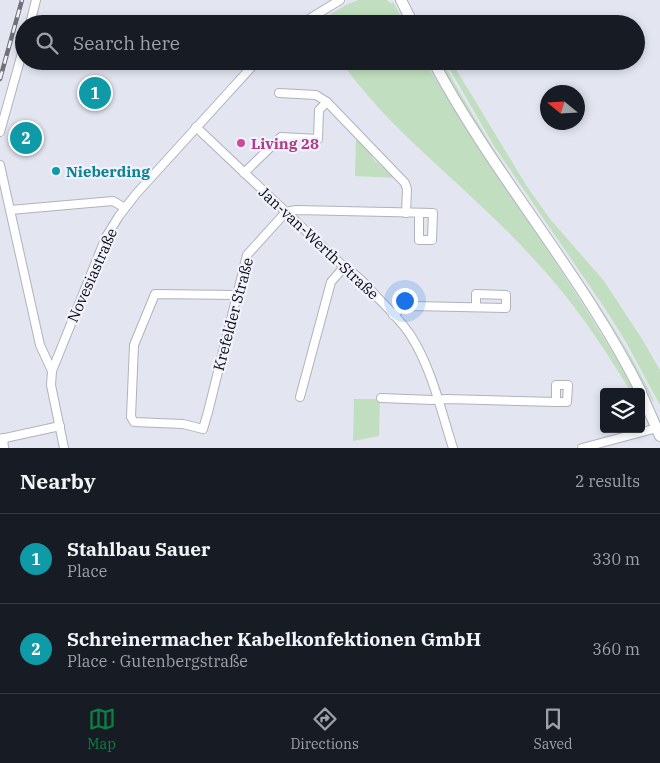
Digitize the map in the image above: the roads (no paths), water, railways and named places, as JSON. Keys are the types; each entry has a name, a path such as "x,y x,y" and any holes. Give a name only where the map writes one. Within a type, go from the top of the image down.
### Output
{"main road":[{"path":"401,0 408,15"},
{"path":"438,70 481,143 602,323 628,365 639,388"},
{"path":"645,400 659,430"}],"street":[{"path":"33,15 37,0"},
{"path":"316,15 340,0"},
{"path":"0,132 17,70"},
{"name":"Novesiastraße","path":"64,448 51,385 52,370 102,246 125,208 249,70"},
{"path":"279,93 316,95 327,102 405,183 407,190 406,213"},
{"path":"244,173 282,137 318,139 319,110 327,102"},
{"name":"Jan-van-Werth-Straße","path":"196,127 344,267 360,279 414,341 438,400 453,448"},
{"path":"0,164 40,345 52,370"},
{"path":"10,210 113,200 125,208"},
{"path":"286,212 296,210 420,213"},
{"name":"Krefelder Straße","path":"236,296 155,294 134,344 132,417 134,422 183,424 203,429 248,252 286,212"},
{"path":"300,397 330,282 344,267"},
{"path":"393,315 400,309 408,306 476,307"},
{"path":"381,398 556,402"},
{"path":"4,448 1,438 60,426"},
{"path":"582,448 659,430"}],"railway":[{"path":"18,15 22,0"},
{"path":"0,79 15,25"}],"place":[{"name":"Stahlbau Sauer","path":"95,93"},
{"name":"Schreinermacher Kabelkonfektionen GmbH","path":"26,138"},
{"name":"Living 28","path":"241,143"},
{"name":"Nieberding","path":"56,171"}]}
